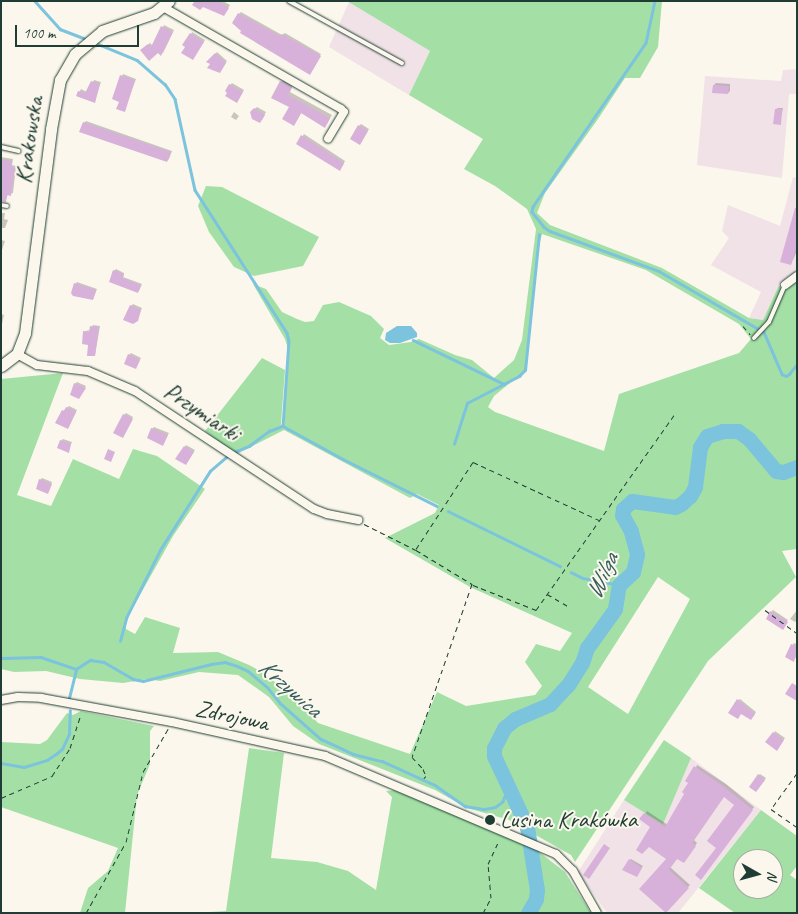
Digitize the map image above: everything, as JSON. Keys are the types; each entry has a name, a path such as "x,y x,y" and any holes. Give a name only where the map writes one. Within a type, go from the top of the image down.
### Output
{"street":[{"path":"166,4 341,109 344,112 328,139"},
{"name":"Krakowska","path":"17,354 25,333 51,129 60,80 75,54 102,31 166,4"},
{"path":"785,285 797,276"},
{"path":"1,366 17,354"},
{"name":"Przymiarki","path":"17,354 37,365 88,371 135,391 314,509 326,514 358,520"},
{"name":"Zdrojowa","path":"1,700 18,697 41,698 172,722 324,756 504,830 556,854 573,871 598,913"}],"lane":[{"path":"289,1 402,63"},
{"path":"1,147 18,151"},
{"path":"1,205 7,206"},
{"path":"754,338 763,330 785,285"}],"path":[{"path":"743,326 754,338"},
{"path":"358,520 416,550 472,584 536,610 674,415"},
{"path":"416,550 473,462 599,520"},
{"path":"424,778 426,776 423,769 412,757 472,584"},
{"path":"547,594 568,606"},
{"path":"765,610 797,633"},
{"path":"1,798 52,776 70,748 84,707"},
{"path":"86,913 126,842 143,772 172,722"},
{"path":"797,773 771,809 797,827"},
{"path":"483,913 491,898 488,864 504,830"}],"shaded area":[{"path":"349,2 430,51 409,95 329,47"},
{"path":"797,69 797,94 789,94 782,178 697,165 705,76 781,81 783,70"},
{"path":"793,177 797,178 797,273 789,276 779,285 763,320 749,318 761,292 711,265 729,238 722,231 728,205 780,226"},
{"path":"691,758 761,810 678,913 607,913 578,872 624,800 663,823"}],"green space":[{"path":"347,1 662,1 658,47 640,78 625,78 545,193 537,213 550,225 662,268 749,318 763,320 779,285 783,292 797,282 797,549 782,551 796,577 708,661 575,862 571,855 509,820 467,808 435,790 319,744 293,726 269,697 238,675 199,672 160,681 148,679 123,683 80,679 46,671 14,672 1,669 1,379 63,373 17,495 51,506 73,459 119,479 133,449 157,456 205,489 173,536 126,620 126,629 135,634 145,617 180,628 173,653 218,652 249,665 264,673 297,700 318,723 410,754 437,692 466,706 535,695 542,686 525,662 536,644 560,651 572,633 470,587 385,538 435,513 439,505 417,494 410,498 284,430 235,455 205,431 262,358 285,370 281,424 284,429 289,352 285,339 253,284 266,289 282,312 297,319 305,322 314,321 323,305 339,302 371,316 384,329 380,338 389,345 419,339 455,355 472,360 494,378 514,360 522,340 536,229 527,209 495,186 464,169 483,139 409,95 430,51","holes":["542,234 646,270 739,324 751,339 739,353 619,394 604,451 495,412 488,407 494,396 525,371 537,254","658,577 690,599 628,714 588,687"]},
{"path":"206,186 222,187 319,237 303,266 254,276 234,267 209,232 198,206"},
{"path":"81,711 154,726 150,731 150,764 137,795 125,913 80,913 88,888 108,871 118,848 1,807 1,742 40,744 47,740 67,713 73,715"},
{"path":"664,740 691,758 663,824 624,800"},
{"path":"249,748 284,753 271,858 317,862 348,871 376,890 392,797 386,791 397,790 530,845 565,872 591,913 192,913 226,911"},
{"path":"761,810 797,836 797,866 790,875 797,880 797,913 735,913 699,888"}],"water":[{"path":"397,326 411,326 417,333 417,337 400,343 390,343 385,340 386,333"}],"building":[{"path":"191,1 218,1 229,8 224,16 203,7 200,10 192,5 194,2"},
{"path":"238,13 280,36 282,34 321,56 310,75 240,33 241,31 232,23"},
{"path":"161,26 173,32 161,56 158,53 149,61 140,50 148,44 151,47"},
{"path":"190,33 204,42 193,60 181,53 185,47 182,45"},
{"path":"215,53 226,63 220,73 207,68 210,64 206,62"},
{"path":"120,75 135,80 125,112 116,109 119,102 112,99"},
{"path":"91,81 100,84 95,103 76,96 78,91 85,93"},
{"path":"280,81 292,87 288,95 330,118 325,128 301,113 294,126 282,119 289,107 271,98"},
{"path":"229,84 243,92 237,103 225,96 227,93 225,91"},
{"path":"713,85 729,86 728,94 712,93"},
{"path":"254,108 265,115 260,123 252,119 250,112"},
{"path":"775,109 782,109 781,125 773,124"},
{"path":"83,122 171,152 167,162 79,132"},
{"path":"358,125 368,131 360,145 350,139"},
{"path":"301,135 344,163 340,171 296,144"},
{"path":"1,159 12,161 11,167 15,168 11,196 7,195 6,202 1,201"},
{"path":"795,208 797,208 797,245 791,265 780,262"},
{"path":"113,270 124,274 123,278 141,285 138,293 109,282"},
{"path":"74,283 96,290 93,300 73,296 71,293"},
{"path":"130,305 141,310 138,321 133,324 123,320"},
{"path":"90,326 99,327 95,356 87,356 88,345 82,344 83,331 89,332"},
{"path":"128,354 140,360 136,369 124,364"},
{"path":"74,383 86,388 79,399 70,395"},
{"path":"66,407 76,412 68,429 55,423 62,410 64,411"},
{"path":"123,414 133,419 123,438 113,433"},
{"path":"151,428 168,435 163,446 147,438"},
{"path":"60,440 71,444 69,453 57,448"},
{"path":"184,446 194,452 186,465 175,459"},
{"path":"108,449 115,452 111,462 104,459"},
{"path":"39,479 52,484 48,494 36,489"},
{"path":"770,611 788,622 783,630 766,619"},
{"path":"791,644 797,646 794,662 785,657"},
{"path":"792,683 797,686 797,701 785,694"},
{"path":"737,699 755,714 751,720 741,714 738,719 728,713"},
{"path":"773,732 784,740 777,751 765,742"},
{"path":"694,766 753,810 701,880 695,875 716,848 707,841 734,805 724,797 692,843 696,846 684,863 677,859 669,870 689,888 666,913 639,889 666,859 649,847 642,854 636,850 650,827 639,819 644,813 665,827 684,794 682,792 688,783 685,781"},
{"path":"758,774 765,780 756,792 749,787"},
{"path":"604,844 610,848 589,879 583,875"},
{"path":"629,859 642,868 637,877 622,870"}],"waterway":[{"path":"35,1 60,29 84,38"},
{"path":"655,1 646,43 533,207 532,212 544,227 550,231 659,271 764,332 782,374 786,376 797,364"},
{"path":"98,44 137,60 165,84 175,99 195,190 287,333 289,341 283,426"},
{"path":"454,444 467,403 519,376 525,370 539,235"},
{"path":"413,340 504,384"},
{"path":"234,452 249,446 269,431 283,426 343,459 437,506"},
{"name":"Wilga","path":"528,913 536,899 537,890 527,827 494,756 494,748 504,728 515,719 550,704 568,685 582,663 587,648 615,609 619,585 633,572 637,554 631,531 622,515 623,509 632,501 675,507 681,504 690,496 695,487 700,447 707,436 723,431 738,431 749,439 776,471 783,472 797,467"},
{"path":"120,641 126,618 160,550 210,471 227,456"},
{"path":"448,511 560,566"},
{"path":"571,572 583,578 619,585"},
{"name":"Krzywica","path":"1,658 41,657 76,669"},
{"name":"Krzywica","path":"76,669 90,660 104,662 133,679 143,681 225,662 248,671 268,688 280,703 321,739 353,754 382,761 435,785 465,806 485,809 495,807 502,802 509,787"},
{"path":"69,698 76,669"},
{"path":"1,763 24,767 47,760 56,754 62,749 69,734 70,711"}],"place":[{"name":"Lusina Krakówka","path":"490,820"}]}
